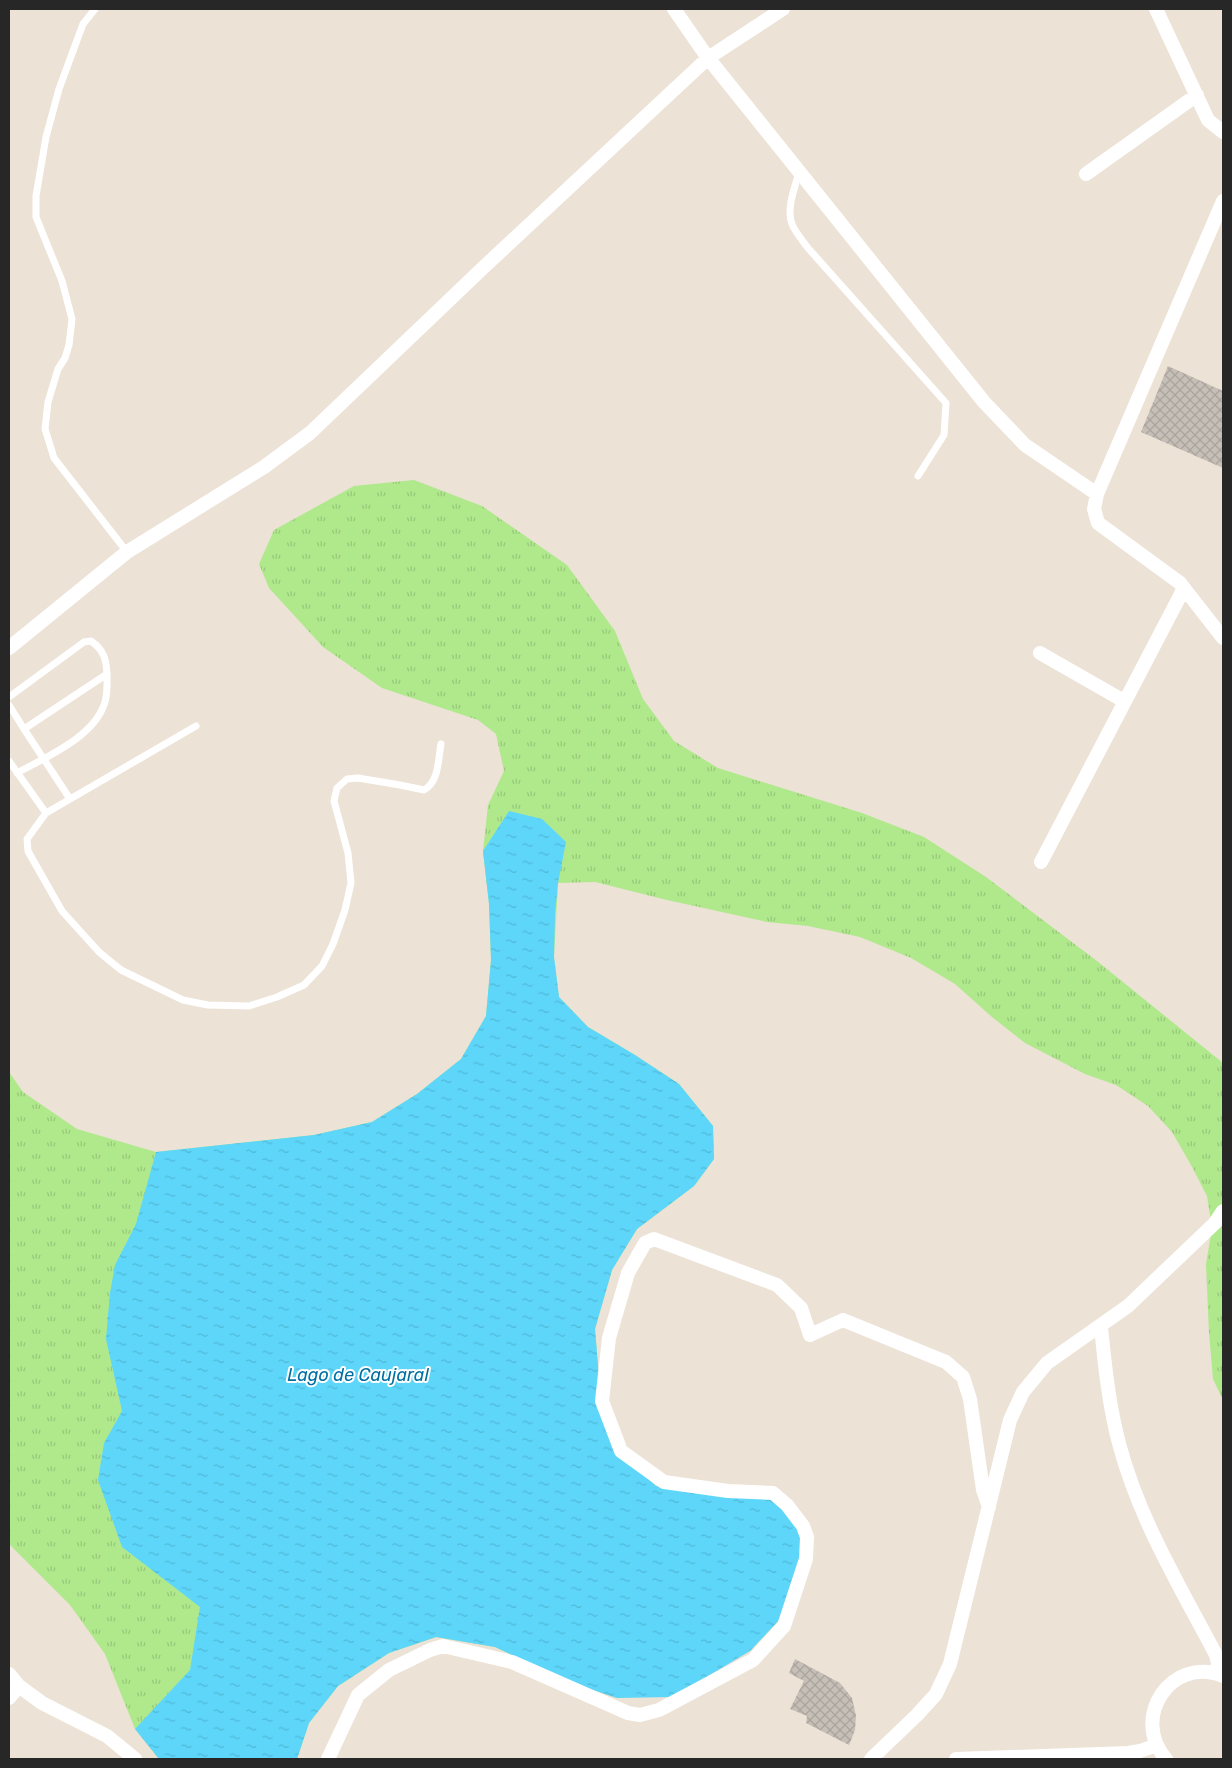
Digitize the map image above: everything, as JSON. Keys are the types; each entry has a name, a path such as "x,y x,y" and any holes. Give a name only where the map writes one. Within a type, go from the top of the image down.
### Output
{"street":[{"path":"674,9 708,58 984,402 1025,445 1097,494"},
{"path":"9,648 127,552 264,467 310,433 486,265 708,58 783,9"},
{"path":"1156,9 1208,120 1223,132"},
{"path":"1086,174 1197,95"},
{"path":"1223,202 1097,494 1094,509 1098,523 1180,583 1223,638"},
{"path":"1041,862 1183,588"},
{"path":"1040,653 1124,701"},
{"path":"871,1759 936,1694 950,1664 1010,1420 1023,1392 1046,1363 1101,1327 1128,1306 1215,1223 1223,1211"},
{"path":"328,1759 358,1695 389,1670 430,1650 443,1646 512,1662 628,1714 640,1715 659,1710 753,1660 784,1626 806,1559 807,1537 803,1526 788,1504 773,1493 728,1491 664,1482 621,1451 602,1401 609,1338 628,1273 645,1243 654,1239 777,1285 801,1308 810,1335 843,1320 946,1362 963,1378 970,1399 983,1490 989,1507"},
{"path":"1101,1327 1110,1404 1121,1449 1143,1511 1216,1655 1218,1663 1219,1675 1199,1672 1183,1676 1169,1685 1159,1698 1153,1713 1152,1729 1157,1745 1166,1759"},
{"path":"9,1674 19,1686 42,1704 107,1736 134,1759"},
{"path":"9,1698 19,1686"},
{"path":"956,1759 1128,1753 1157,1745"}],"lane":[{"path":"95,9 83,24 59,89 46,137 36,196 36,217 62,281 72,319 67,352 58,369 48,402 45,429 54,458 127,552"},
{"path":"800,172 790,208 792,224 808,248 946,403 944,435 918,476"},
{"path":"9,697 84,642 91,641 102,651 106,661 107,692 101,713 94,723 64,747 17,773"},
{"path":"24,729 107,674"},
{"path":"9,705 70,799"},
{"path":"196,726 46,813 27,839 28,851 62,911 98,952 121,970 183,1000 208,1005 249,1006 277,997 304,985 322,966 333,944 345,910 351,883 348,854 334,802 337,788 348,779 358,778 400,784 424,790 431,787 435,781 441,744"},
{"path":"9,761 46,813"}],"green space":[{"name":"Lago de Caujaral","path":"414,480 482,506 567,565 615,631 643,699 674,741 718,768 862,813 924,837 986,877 1097,961 1223,1063 1223,1400 1213,1379 1209,1333 1206,1264 1212,1228 1207,1196 1172,1132 1148,1106 1116,1085 1085,1074 1025,1043 955,984 911,958 860,937 808,926 767,922 595,882 558,883 554,957 559,997 588,1027 679,1084 713,1126 714,1159 694,1186 637,1229 612,1270 595,1329 601,1402 619,1452 656,1486 720,1495 779,1620 750,1651 617,1698 569,1682 495,1647 436,1637 389,1653 338,1686 309,1723 297,1759 159,1759 135,1729 105,1654 70,1605 9,1544 9,1072 23,1092 77,1129 156,1152 314,1135 372,1122 417,1094 461,1059 486,1016 491,960 489,904 483,851 488,805 504,771 496,734 478,720 382,688 323,647 269,588 259,564 274,530 354,486"}],"water":[{"name":"Lago de Caujaral","path":"509,811 542,819 566,842 558,883 555,914 554,957 559,997 588,1027 679,1084 713,1126 714,1159 694,1186 637,1229 612,1270 595,1329 601,1402 619,1452 656,1486 720,1495 771,1496 801,1524 802,1563 779,1620 750,1651 673,1697 617,1698 569,1682 495,1647 436,1637 389,1653 338,1686 309,1723 297,1759 159,1759 135,1729 190,1670 200,1607 122,1547 98,1480 104,1443 122,1411 106,1339 110,1293 115,1265 136,1224 156,1152 314,1135 372,1122 417,1094 461,1059 486,1016 491,960 489,904 483,851"}],"building":[{"path":"1168,366 1223,391 1223,468 1141,432"},
{"path":"795,1659 840,1683 852,1698 856,1716 855,1730 849,1745 806,1723 807,1716 790,1709 804,1681 789,1673"}]}
